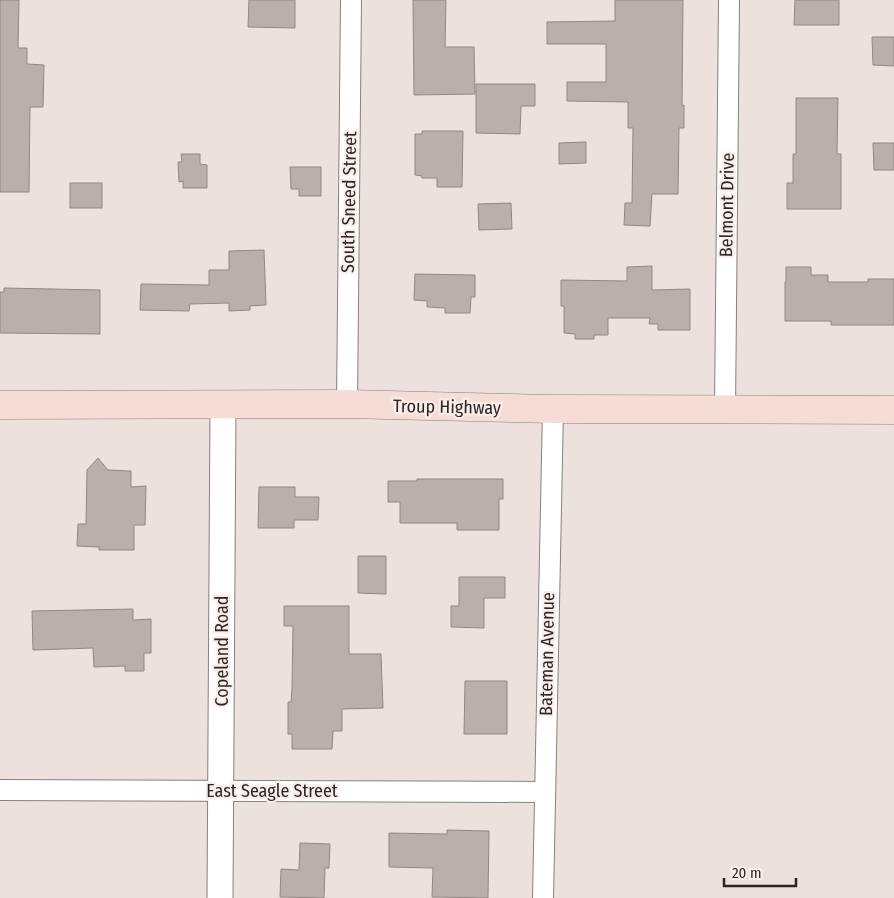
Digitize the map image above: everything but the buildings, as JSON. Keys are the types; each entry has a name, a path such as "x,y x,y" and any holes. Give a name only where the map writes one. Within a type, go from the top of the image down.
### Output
{"main road":[{"name":"Troup Highway","path":"0,405 347,404 553,409 894,410"}],"street":[{"name":"South Sneed Street","path":"347,404 351,0"},
{"name":"Belmont Drive","path":"725,409 729,0"},
{"name":"Copeland Road","path":"220,898 222,404"},
{"name":"Bateman Avenue","path":"542,898 553,409"},
{"name":"East Seagle Street","path":"0,790 544,792"}]}
